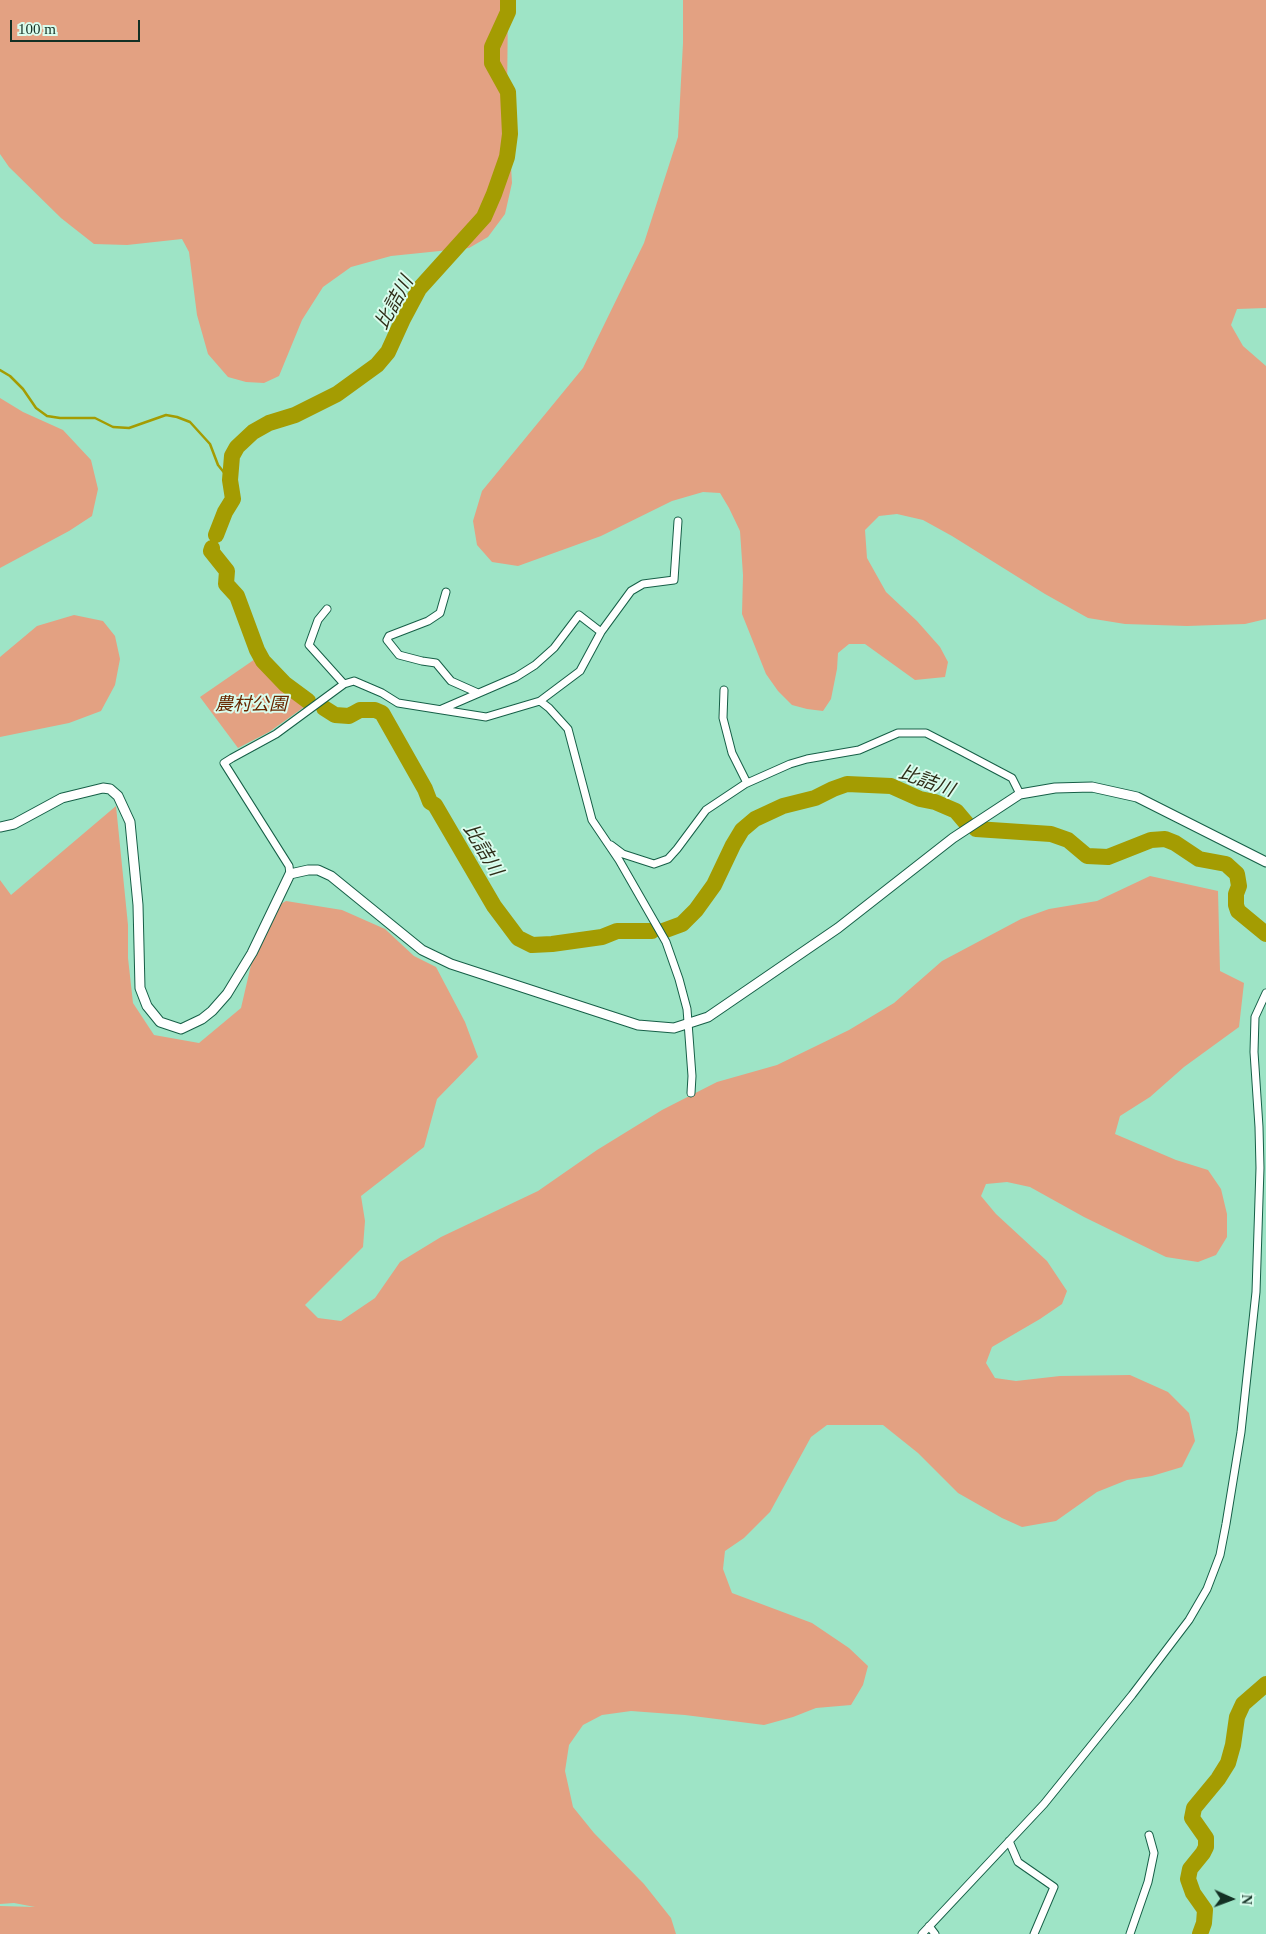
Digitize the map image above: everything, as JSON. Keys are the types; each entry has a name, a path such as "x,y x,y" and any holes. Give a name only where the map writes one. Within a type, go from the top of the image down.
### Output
{"street":[{"path":"0,827 14,824 62,798 103,788 110,789 118,796 130,822 138,905 140,988 147,1006 160,1022 181,1029 212,1012 226,994 252,952 290,874 289,866 224,763 276,734 344,684 354,681 382,693 398,704 486,717 540,702 580,671 602,632 631,591 644,584 674,580 678,521"},
{"path":"446,592 440,613 428,622 389,636 387,640 399,655 436,663 451,681 478,693"},
{"path":"327,609 318,620 309,645 344,684"},
{"path":"442,709 516,677 535,665 554,648 580,614 602,632"},
{"path":"724,690 723,718 732,753 747,783"},
{"path":"540,702 549,708 568,729 592,820 666,942 679,979 686,1009 692,1076 691,1093"},
{"path":"607,842 623,854 654,864 668,859 677,850 706,810 747,783 790,764 807,759 859,750 898,732 926,734 1012,778 1020,794"},
{"path":"290,874 318,870 331,876 422,950 451,964 638,1025 674,1028 708,1017 830,934 952,838 1020,794 1055,788 1092,787 1137,797 1266,862"},
{"path":"922,1934 1044,1804 1132,1695 1189,1620 1207,1589 1220,1555 1241,1432 1262,1232 1259,1126 1254,1052 1255,1017 1266,993"},
{"path":"1130,1934 1150,1875 1154,1853 1150,1835"},
{"path":"1010,1840 1018,1862 1054,1887 1034,1934"},
{"path":"929,1926 936,1934"}],"green space":[{"path":"0,0 508,0 507,99 512,183 505,214 488,237 469,248 391,256 351,267 323,287 302,320 279,376 264,383 246,382 228,377 208,354 197,315 189,252 182,239 127,245 94,244 61,218 9,167 0,154"},
{"path":"683,0 1266,0 1266,308 1237,309 1231,325 1243,346 1266,366 1266,619 1245,624 1187,626 1125,624 1088,618 923,520 897,514 879,516 865,530 867,558 886,592 917,621 940,647 948,662 945,677 915,680 865,644 849,644 838,653 831,699 823,711 792,705 778,691 766,674 742,614 743,575 740,531 720,493 703,492 672,501 601,536 518,566 492,562 477,545 473,521 482,491 583,368 644,243 678,137 683,43"},
{"path":"0,398 23,412 63,430 91,460 98,489 92,516 69,531 0,568"},
{"path":"74,615 103,621 115,636 120,659 115,685 101,711 69,723 0,737 0,657 37,626"},
{"name":"農村公園","path":"258,657 289,692 307,705 269,732 238,748 200,697"},
{"path":"116,806 128,925 128,958 133,1003 154,1035 199,1043 241,1008 257,939 272,909 286,901 342,910 385,929 414,956 436,967 465,1022 478,1057 437,1099 424,1147 361,1196 365,1221 363,1247 305,1305 318,1318 341,1321 375,1298 400,1262 441,1237 538,1191 597,1150 662,1110 717,1082 777,1065 849,1030 894,1003 942,961 1021,919 1049,909 1097,901 1150,876 1218,891 1220,971 1244,983 1239,1027 1184,1067 1150,1097 1120,1116 1115,1134 1176,1160 1208,1170 1221,1189 1227,1214 1227,1237 1216,1255 1198,1262 1166,1257 1084,1217 1030,1187 1007,1182 986,1184 981,1196 996,1214 1047,1261 1067,1291 1062,1304 992,1347 986,1363 995,1378 1016,1381 1060,1376 1130,1375 1168,1392 1189,1413 1195,1441 1182,1467 1152,1476 1127,1480 1097,1492 1056,1521 1022,1527 958,1493 918,1453 883,1425 827,1425 811,1437 770,1512 744,1538 725,1551 723,1569 732,1593 812,1623 849,1648 868,1666 863,1685 851,1705 816,1708 764,1725 685,1715 631,1711 602,1715 583,1725 569,1745 565,1771 573,1807 594,1833 644,1884 671,1918 676,1934 0,1934 0,1906 35,1907 14,1903 0,1904 0,880 11,895"}],"waterway":[{"name":"比詰川","path":"216,535 225,512 233,499 230,480 232,456 237,447 253,432 269,423 295,415 337,394 377,365 388,352 419,289 484,217 507,157 510,134 508,92 492,63 492,47 508,12 508,0"},
{"path":"0,370 10,376 23,389 36,408 47,416 95,418 113,427 129,428 166,415 190,422 210,444 218,465 230,480"},
{"name":"比詰川","path":"212,548 211,551 227,571 226,584 237,596 263,661 285,684 308,701"},
{"name":"比詰川","path":"324,708 335,715 349,716 360,710 375,710 382,713 425,789 430,802 435,805 494,906 518,938 532,945 552,944 602,937 617,931 652,931"},
{"name":"比詰川","path":"663,931 682,924 696,910 714,885 742,830 755,819 783,806 815,798 847,784 891,786 920,799 935,802 956,811 967,824"},
{"name":"比詰川","path":"976,829 1051,834 1068,840 1087,856 1108,857 1151,840 1165,839 1175,843 1199,859 1226,864 1237,874 1239,886 1236,894 1236,905 1238,911 1266,934"},
{"name":"比詰川","path":"1200,1934 1204,1923 1205,1910 1193,1893 1188,1879 1190,1869 1206,1847 1206,1838 1192,1818 1194,1808 1218,1779 1228,1763 1237,1717 1243,1704 1266,1684"}]}
